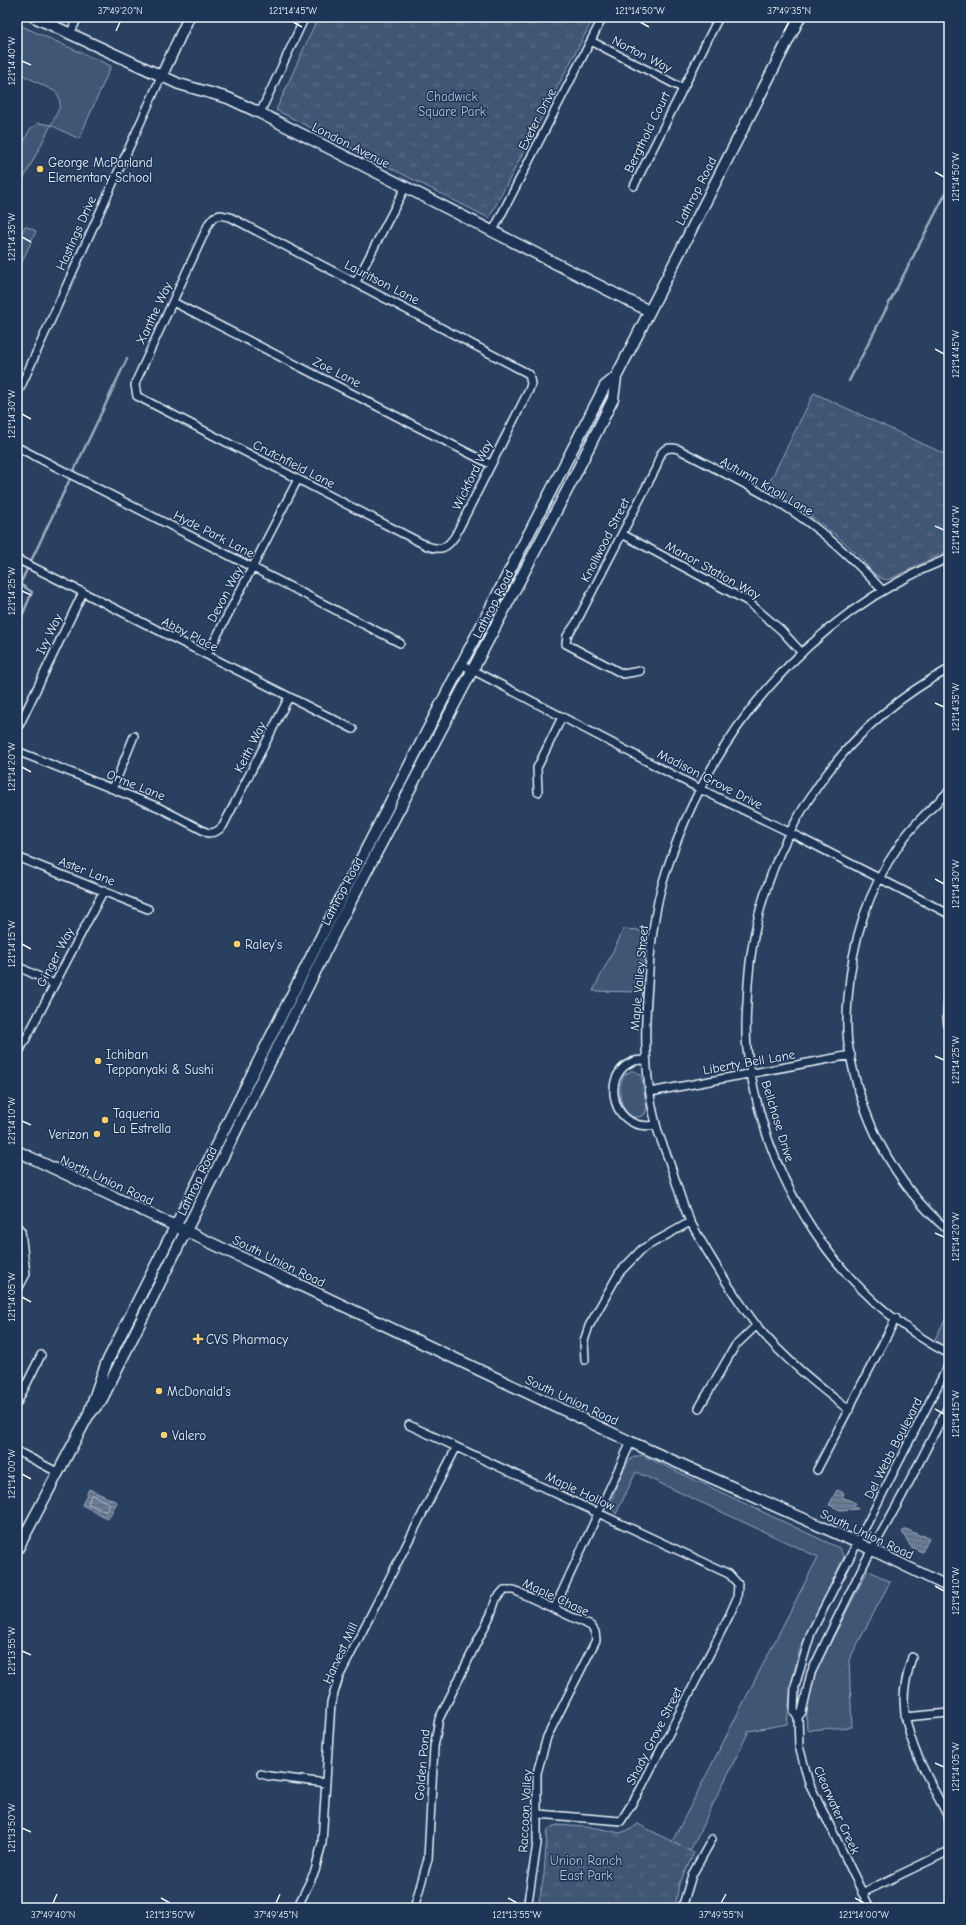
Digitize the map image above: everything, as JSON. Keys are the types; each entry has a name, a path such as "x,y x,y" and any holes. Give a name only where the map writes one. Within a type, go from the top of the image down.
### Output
{"main road":[{"name":"London Avenue","path":"34,17 179,84 228,98 260,113 649,311"},
{"name":"Hastings Drive","path":"162,75 189,17"},
{"name":"Lathrop Road","path":"88,1416 102,1399 187,1232 339,925 474,671 613,399 616,377 800,17"},
{"name":"Lathrop Road","path":"17,1550 88,1416 106,1364 329,921 605,386 616,377"},
{"path":"329,921 339,925"},
{"name":"North Union Road","path":"17,1151 187,1232"},
{"name":"South Union Road","path":"187,1232 631,1442 858,1543 949,1587"}],"street":[{"path":"70,34 78,17"},
{"path":"260,113 305,17"},
{"name":"Exeter Drive","path":"493,231 603,17"},
{"name":"Bergthold Court","path":"634,186 718,17"},
{"name":"Norton Way","path":"591,41 682,88"},
{"name":"Hastings Drive","path":"17,395 162,75"},
{"path":"356,282 405,188"},
{"name":"Lauritson Lane","path":"199,245 209,223 214,217 224,215 356,282 529,374 531,384 519,411"},
{"name":"Xanthe Way","path":"135,393 136,379 199,245"},
{"name":"Zoe Lane","path":"173,302 490,464"},
{"name":"Crutchfield Lane","path":"135,393 147,402 427,546 438,550 444,549"},
{"name":"Wickford Way","path":"444,549 449,545 455,536 490,464 519,411"},
{"name":"Hyde Park Lane","path":"17,447 400,643"},
{"name":"Knollwood Street","path":"640,671 623,674 566,644 567,636 576,623 656,468 662,451 667,447"},
{"name":"Autumn Knoll Lane","path":"667,447 678,449 786,508 824,534 862,568 883,591"},
{"name":"Devon Way","path":"207,655 298,479"},
{"name":"Manor Station Way","path":"622,534 747,601 781,630 802,653"},
{"name":"Maple Valley Street","path":"849,1410 793,1364 757,1325 690,1222 656,1125 650,1092 646,1060 646,1008 650,946 661,887 684,821 700,789 736,727 769,686 822,634 871,597 930,566 949,558"},
{"name":"Abby Place","path":"17,559 353,729"},
{"name":"Ivy Way","path":"17,730 83,592"},
{"name":"Madison Grove Drive","path":"461,664 700,789 789,832 949,914"},
{"name":"Bellchase Drive","path":"949,669 925,682 887,711 843,753 818,785 789,832 776,860 758,912 750,958 746,1010 747,1054 770,1146 787,1186 835,1262 862,1290 896,1318 930,1344 949,1354"},
{"name":"Keith Way","path":"232,808 289,697"},
{"path":"538,792 537,768 562,717"},
{"path":"113,788 134,736"},
{"name":"Orme Lane","path":"17,751 158,807 208,833 218,831 223,826 232,808"},
{"path":"949,791 918,822 900,844 869,899 856,938 850,971 847,1012 848,1042 851,1055 866,1112 878,1141 914,1198 931,1216 949,1231"},
{"name":"Aster Lane","path":"17,857 104,890 148,909"},
{"name":"Ginger Way","path":"17,1056 104,890"},
{"path":"17,966 54,984"},
{"path":"949,986 947,1014 949,1038"},
{"name":"Liberty Bell Lane","path":"650,1092 851,1055"},
{"path":"646,1060 633,1061 618,1075 614,1086 615,1101 620,1112 632,1123 646,1127 656,1125"},
{"path":"585,1360 584,1342 589,1326 619,1273 642,1249 690,1222"},
{"path":"17,1226 21,1231 26,1274 17,1291"},
{"path":"817,1470 896,1318"},
{"path":"699,1408 735,1346 757,1325"},
{"path":"17,1403 41,1355"},
{"name":"Del Webb Boulevard","path":"858,1543 949,1364"},
{"path":"872,1550 949,1405"},
{"name":"Maple Hollow","path":"408,1425 729,1574 738,1584"},
{"path":"554,1609 631,1442"},
{"name":"Harvest Mill","path":"296,1908 315,1871 319,1858 331,1703 340,1677 456,1448"},
{"path":"17,1451 57,1472"},
{"name":"Clearwater Creek","path":"858,1543 811,1633 795,1686 794,1711 798,1717 799,1746 810,1783 870,1908"},
{"name":"Clearwater Creek","path":"798,1717 802,1712 811,1673 872,1550"},
{"name":"Shady Grove Street","path":"538,1814 621,1820 639,1792 730,1614 737,1598 738,1584"},
{"name":"Maple Chase","path":"504,1590 514,1590 591,1626 596,1632"},
{"name":"Golden Pond","path":"414,1908 419,1898 428,1858 434,1747 439,1719 491,1614 496,1599 504,1590"},
{"name":"Raccoon Valley","path":"527,1908 537,1844 538,1814 536,1773 547,1737 596,1640 596,1632"},
{"path":"912,1657 905,1682 906,1717 912,1741 949,1819"},
{"path":"906,1717 949,1713"},
{"path":"261,1774 326,1783"},
{"path":"682,1908 692,1874 712,1839"},
{"path":"862,1893 949,1851"}],"green space":[{"name":"Chadwick Square Park","path":"318,17 594,17 489,218 276,110"},
{"path":"17,24 111,66 79,139 51,125 60,104 59,96 56,92 17,72"},
{"path":"38,123 51,125 17,192 17,155 30,129"},
{"path":"25,226 36,231 17,273 17,242"},
{"path":"814,393 949,456 949,550 890,579 881,578 872,572 858,555 826,527 803,511 766,489"},
{"path":"624,929 639,930 646,938 643,947 640,992 593,991"},
{"path":"631,1071 635,1071 641,1075 647,1108 645,1114 640,1117 631,1116 627,1113 620,1099 620,1089 624,1075"},
{"path":"949,1312 949,1345 944,1346 939,1344 935,1339"},
{"path":"642,1455 839,1548 844,1557 799,1651 791,1686 787,1724 749,1731 690,1851 672,1842 818,1557 636,1472 616,1514 611,1507 611,1503 624,1469 632,1458"},
{"path":"868,1570 890,1582 849,1660 852,1727 807,1730 809,1698 818,1667"},
{"name":"Union Ranch East Park","path":"638,1824 694,1853 679,1884 675,1908 538,1908 544,1874 547,1833 550,1828 557,1825 597,1828 620,1833 631,1829"}],"water":[{"path":"89,1489 117,1502 108,1519 82,1505"},
{"path":"837,1490 844,1493 842,1497 856,1503 854,1506 858,1509 840,1510 829,1505"},
{"path":"906,1529 929,1538 922,1552 911,1547 902,1532"}],"waterway":[{"path":"849,381 949,187"},
{"path":"17,628 32,592 20,584 127,359"}],"place":[{"name":"George McParland Elementary School","path":"40,169"},
{"name":"Raley's","path":"237,944"},
{"name":"Ichiban Teppanyaki & Sushi","path":"98,1061"},
{"name":"Taqueria La Estrella","path":"105,1120"},
{"name":"Verizon","path":"97,1134"},
{"name":"CVS Pharmacy","path":"198,1339"},
{"name":"McDonald's","path":"159,1391"},
{"name":"Valero","path":"164,1435"}]}
